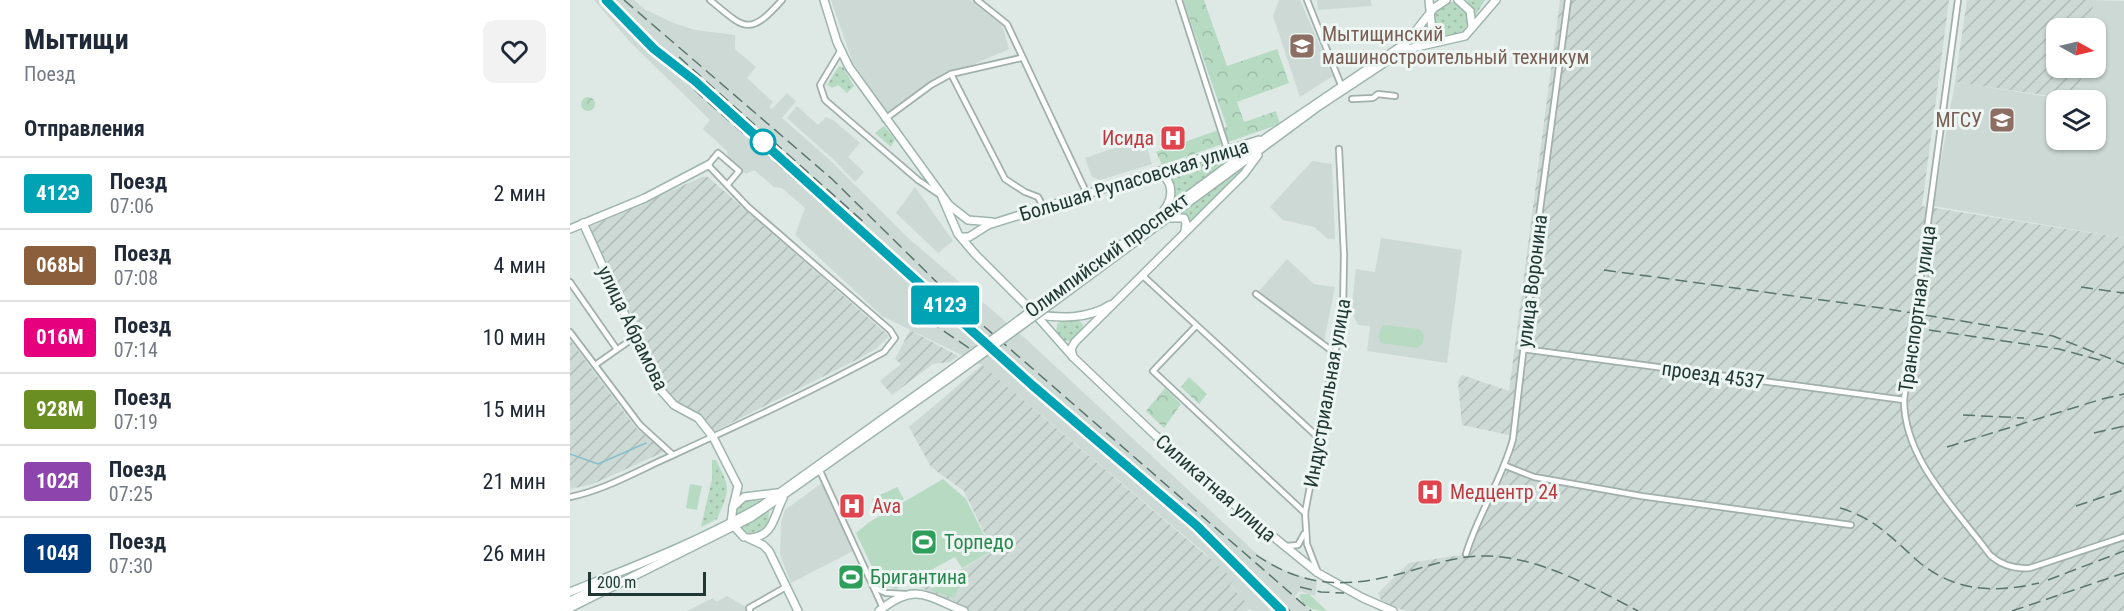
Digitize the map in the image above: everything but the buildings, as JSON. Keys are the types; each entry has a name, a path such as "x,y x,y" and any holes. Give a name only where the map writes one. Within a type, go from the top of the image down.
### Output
{"main road":[{"path":"824,0 841,50 856,78 942,197 952,209 969,221 974,233 972,247 975,254"},
{"path":"1429,0 1432,31 1439,39 1448,41"},
{"name":"Олимпийский проспект","path":"732,509 744,497 782,494 820,471 1268,137 1341,85 1406,43 1430,14 1446,0"},
{"path":"1458,0 1470,11 1471,28"},
{"name":"Олимпийский проспект","path":"1158,221 1262,149 1318,106 1408,49 1465,36 1496,0"},
{"name":"Большая Рупасовская улица","path":"1000,221 1088,196 1268,137"},
{"path":"1073,357 1071,349 1075,342 1245,174 1262,149"},
{"path":"570,229 645,198 708,165"},
{"path":"1158,221 1170,201 1171,192 1168,181 1161,173"},
{"name":"Силикатная улица","path":"942,197 958,233 975,254 1035,314 1073,357 1182,460 1318,573 1392,611"},
{"path":"1158,221 1182,217 1186,223 1184,233"},
{"path":"1000,221 967,238 958,233 959,223 1000,221"},
{"name":"улица Абрамова","path":"583,223 665,398 698,418 713,437 736,480"},
{"path":"1035,314 1072,316 1097,312 1117,301"},
{"path":"1072,316 1085,321 1086,329 1083,335"},
{"path":"1060,317 1054,324 1055,338 1067,344 1075,342"},
{"name":"Олимпийский проспект","path":"571,610 768,504 946,377"},
{"path":"736,480 768,504 773,522 766,534 746,537"},
{"path":"736,480 739,491 728,527 763,545 769,551"},
{"path":"782,494 768,541 769,551 798,611"},
{"name":"Олимпийский проспект","path":"641,565 728,527"},
{"path":"570,592 641,565"},
{"path":"570,601 641,565"},
{"path":"881,609 904,594 919,593 964,611"}],"street":[{"path":"710,0 736,21 747,25 764,20 782,0"},
{"path":"977,0 1008,24 1021,58 1088,196"},
{"path":"1179,0 1228,152"},
{"path":"1307,0 1341,85"},
{"name":"улица Воронина","path":"1466,554 1473,530 1506,466 1513,439 1568,0"},
{"name":"Транспортная улица","path":"1957,1 1904,400 1908,428 1921,461 1994,559 2016,567 2031,568 2124,537"},
{"path":"841,50 820,83 825,100 918,180 942,197"},
{"path":"885,119 931,85 951,74 1021,58"},
{"path":"951,74 1005,179 1025,192 1038,197 1044,209"},
{"path":"1353,99 1373,98 1378,94 1395,96"},
{"name":"Индустриальная улица","path":"1318,573 1307,544 1305,513 1321,440 1344,294 1339,150"},
{"path":"570,497 594,490 713,437 884,352 895,338 890,330 748,207 708,165 718,153 740,171 728,184"},
{"path":"1142,275 1321,440"},
{"path":"570,282 616,348"},
{"path":"1256,294 1336,354"},
{"path":"1196,326 1153,371 1305,513"},
{"path":"570,332 640,425 673,455"},
{"path":"595,365 616,348 635,337"},
{"name":"проезд 4537","path":"1523,349 1904,400"},
{"path":"1506,466 1534,477 1641,496 1851,525"},
{"path":"820,471 875,588 881,609"},
{"path":"1283,546 1298,545 1305,528"},
{"path":"1298,557 1304,553 1307,544"},
{"path":"750,611 749,608 786,587"},
{"path":"875,588 904,594"}],"shaded area":[{"path":"594,0 634,0 646,10 671,22 695,30 735,35 735,49 756,67 747,78 773,102 769,107 772,109 787,93 796,101 782,118 832,162 907,237 1026,339 1256,553 1281,569 1317,582 1315,596 1299,591 1295,597 1313,611 1252,611 1206,554 982,365 882,316 795,235 805,208 782,188 774,187 754,170 746,174 728,158 727,151 703,129 710,120 631,43"},
{"path":"831,0 970,0 1002,25 1009,49 924,86 887,113 853,63"},
{"name":"Мытищинский машиностроительный техникум","path":"1279,0 1300,0 1333,76 1300,97 1273,16"},
{"path":"1317,0 1371,0 1372,6 1318,10"},
{"path":"1560,0 1949,0 1922,206 2124,238 2124,611 1406,611 1382,602 1378,593 1409,563 1461,555 1507,471 1518,437 1462,425 1458,381 1462,375 1509,391"},
{"path":"1967,0 2094,0 2091,18 2046,18 2046,78 2081,78 2079,90 2046,90 2046,95 1955,82"},
{"name":"МГСУ","path":"2094,0 2124,1 2124,238 1933,206 1955,82 2046,96 2046,150 2106,150 2106,90 2079,90 2081,78 2106,78 2106,18 2091,18"},
{"path":"797,106 818,125 826,117 833,120 860,143 848,157 864,172 855,182 787,118"},
{"path":"1144,138 1152,164 1100,180 1092,177 1085,158"},
{"path":"1312,161 1332,164 1335,239 1328,239 1314,227 1283,220 1270,207"},
{"path":"702,177 708,177 889,336 877,348 858,359 713,432 702,415 676,403 662,385 587,228"},
{"path":"915,187 953,241 938,253 896,213"},
{"path":"1381,238 1462,250 1447,363 1367,351 1370,326 1358,325 1351,311 1356,269 1375,272"},
{"path":"1287,259 1314,284 1335,287 1323,346 1259,291"},
{"path":"910,330 958,356 950,362 933,364 892,395 880,381 901,364 895,359"},
{"path":"570,340 636,428 666,451 593,484 570,489"},
{"path":"982,365 1228,574 1234,580 1230,585 1251,608 1247,611 969,611 916,585 946,569 950,576 993,551 964,491 931,467 909,427"},
{"path":"822,483 855,550 791,583 780,555 781,523 785,510"},
{"path":"727,596 744,606 747,611 687,611 713,598 716,602"}],"green space":[{"path":"1183,0 1204,0 1227,66 1277,49 1289,83 1237,102 1244,122 1276,111 1280,124 1162,165 1156,152 1227,127"},
{"path":"1467,0 1485,0 1475,16"},
{"path":"1451,2 1463,7 1468,19 1463,31 1451,36 1439,31 1434,19 1439,7"},
{"path":"1426,21 1435,37 1417,41 1416,37"},
{"path":"839,66 843,67 854,86 847,93 838,85 832,88 827,85"},
{"path":"588,97 593,99 595,104 593,109 588,111 583,109 581,104 583,99"},
{"path":"884,126 895,139 891,147 875,133"},
{"path":"1232,155 1235,158 1174,203 1174,194 1165,174"},
{"path":"1242,168 1241,172 1189,224 1184,215 1178,213"},
{"path":"1078,319 1083,325 1082,331 1072,341 1062,341 1056,335 1057,324 1064,320"},
{"path":"1383,325 1419,329 1424,335 1423,343 1417,348 1381,343 1378,336"},
{"path":"1189,377 1207,394 1199,404 1181,387"},
{"path":"1165,388 1181,404 1164,428 1146,411"},
{"path":"712,460 716,460 727,489 717,519 701,527 712,479"},
{"name":"Торпедо","path":"943,479 966,499 992,551 962,568 955,557 896,589 880,584 856,533 868,523"},
{"path":"690,484 702,486 697,510 686,508"},
{"path":"897,487 904,499 878,512 872,499"},
{"path":"750,499 762,502 734,520 737,507"},
{"path":"769,511 767,524 760,532 752,535 739,529"},
{"path":"965,572 954,598 930,590"},
{"path":"1309,594 1327,611 1307,606 1299,596"}],"waterway":[{"path":"570,454 598,464 646,443"}],"railway":[{"path":"606,0 700,95 986,349 1200,534 1277,611"},
{"path":"624,0 832,179 963,308 1311,611"},
{"path":"679,57 867,225"},
{"path":"1604,270 1888,309 2053,336 2124,364"},
{"path":"2081,287 2124,293"},
{"path":"914,311 984,358"},
{"path":"1929,330 2059,349 2103,361"},
{"path":"1947,447 2124,394"},
{"path":"1963,415 2024,418"},
{"path":"2094,433 2124,426"},
{"path":"2076,506 2124,490"},
{"path":"1840,508 1874,524 1920,563 1948,580 1962,585 1992,589 2039,583"},
{"path":"2048,580 2124,551"},
{"path":"1256,555 1296,575 1334,583 1374,580 1462,558 1480,556 1509,558 1566,575 1638,611"},
{"path":"2012,611 2124,573"},
{"path":"1300,587 1321,592 1344,593"},
{"path":"1269,590 1290,611"}],"train":[{"name":"412Э","path":"606,0 654,49 695,81 1046,397 1197,526 1282,611"}],"place":[{"name":"Мытищинский машиностроительный техникум","path":"1302,46"},
{"name":"МГСУ","path":"2002,120"},
{"name":"Исида","path":"1173,138"},
{"name":"Медцентр 24","path":"1430,492"},
{"name":"Ava","path":"852,506"},
{"name":"Торпедо","path":"924,542"},
{"name":"Бригантина","path":"851,577"}]}
